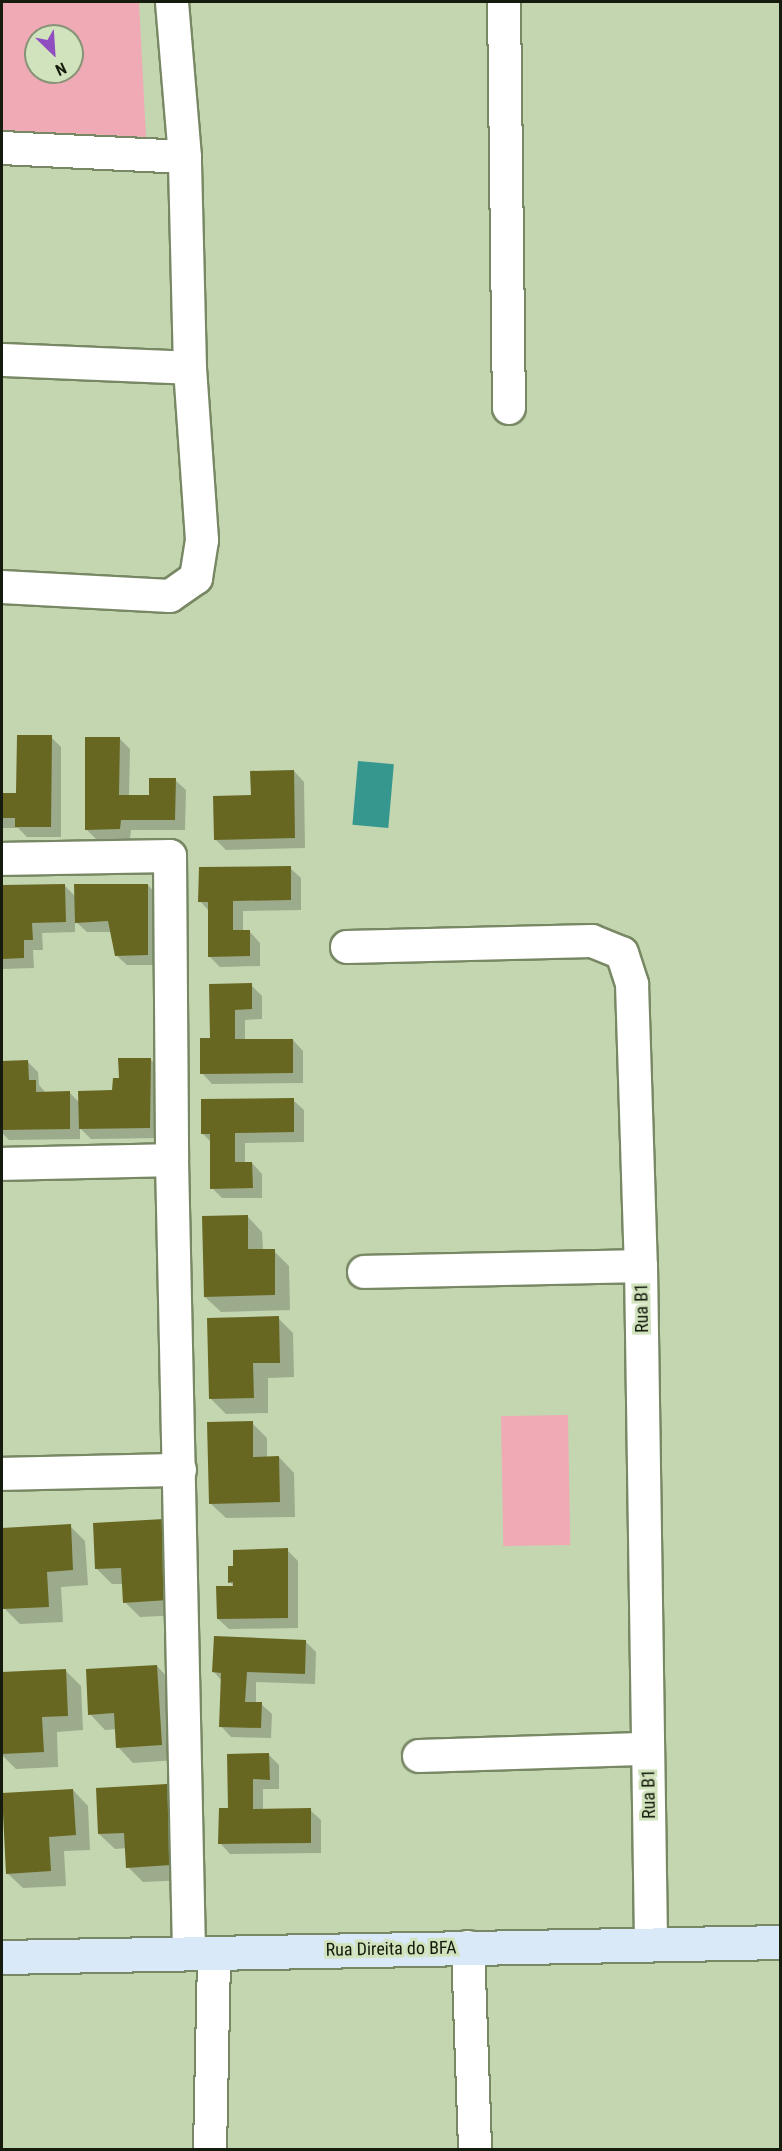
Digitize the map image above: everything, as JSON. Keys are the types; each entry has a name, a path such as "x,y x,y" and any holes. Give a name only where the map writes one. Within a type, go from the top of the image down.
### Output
{"main road":[{"name":"Rua Direita do BFA","path":"2,1957 780,1942"}],"street":[{"path":"2,587 170,596 196,578 202,540 190,368 185,157 172,2"},
{"path":"504,2 508,38 509,408"},
{"path":"2,148 185,157"},
{"path":"2,360 190,368"},
{"path":"2,859 170,856 172,1160 180,1470 210,2150"},
{"name":"Rua B1","path":"347,947 592,941 622,952 633,984 641,1266 651,1943"},
{"path":"2,1164 172,1160"},
{"path":"364,1272 641,1266"},
{"path":"2,1473 180,1470"},
{"path":"419,1756 648,1749"},
{"path":"468,1947 475,2150"}],"shaded area":[{"path":"2,2 139,2 146,137 2,130"},
{"path":"568,1415 570,1545 503,1546 501,1416"}],"water":[{"path":"358,761 394,764 388,828 352,825"}],"building":[{"path":"17,735 52,735 51,827 15,827 15,818 2,818 2,793 16,793"},
{"path":"85,737 120,737 119,795 149,795 149,778 176,778 175,820 121,820 120,829 85,830"},
{"path":"294,770 295,838 214,840 213,796 251,795 250,771"},
{"path":"291,866 291,900 233,901 233,930 250,930 250,956 208,957 208,902 198,902 199,867"},
{"path":"65,884 66,922 32,923 33,940 24,940 24,958 2,959 2,885"},
{"path":"74,884 148,884 148,955 115,956 108,921 75,923"},
{"path":"252,983 252,1009 235,1010 235,1039 293,1039 293,1073 200,1074 200,1038 210,1038 209,984"},
{"path":"118,1058 151,1058 150,1128 79,1129 78,1091 112,1090 113,1078 119,1078"},
{"path":"28,1060 29,1080 36,1080 36,1092 70,1091 70,1129 2,1130 2,1061"},
{"path":"294,1098 294,1132 235,1133 235,1162 252,1162 253,1188 210,1189 210,1134 201,1134 201,1099"},
{"path":"248,1215 248,1249 275,1249 275,1295 204,1297 202,1216"},
{"path":"279,1316 280,1363 253,1363 254,1398 209,1399 207,1318"},
{"path":"253,1421 253,1457 279,1456 280,1502 209,1504 207,1422"},
{"path":"164,1519 168,1600 123,1603 121,1568 95,1569 93,1523"},
{"path":"71,1524 73,1570 47,1572 49,1607 3,1609 2,1528"},
{"path":"288,1548 288,1618 217,1619 216,1586 233,1586 233,1582 228,1583 228,1566 233,1566 233,1550"},
{"path":"214,1636 306,1640 305,1674 247,1672 245,1702 262,1702 261,1728 219,1727 221,1673 212,1672"},
{"path":"157,1665 162,1745 116,1748 114,1713 88,1715 86,1669"},
{"path":"66,1669 68,1716 42,1717 44,1752 2,1754 2,1672"},
{"path":"269,1753 270,1780 253,1779 253,1809 311,1808 311,1843 218,1844 219,1808 228,1808 227,1754"},
{"path":"167,1784 171,1865 126,1868 124,1833 98,1834 96,1788"},
{"path":"73,1789 76,1835 49,1837 51,1871 6,1874 2,1793"}]}
